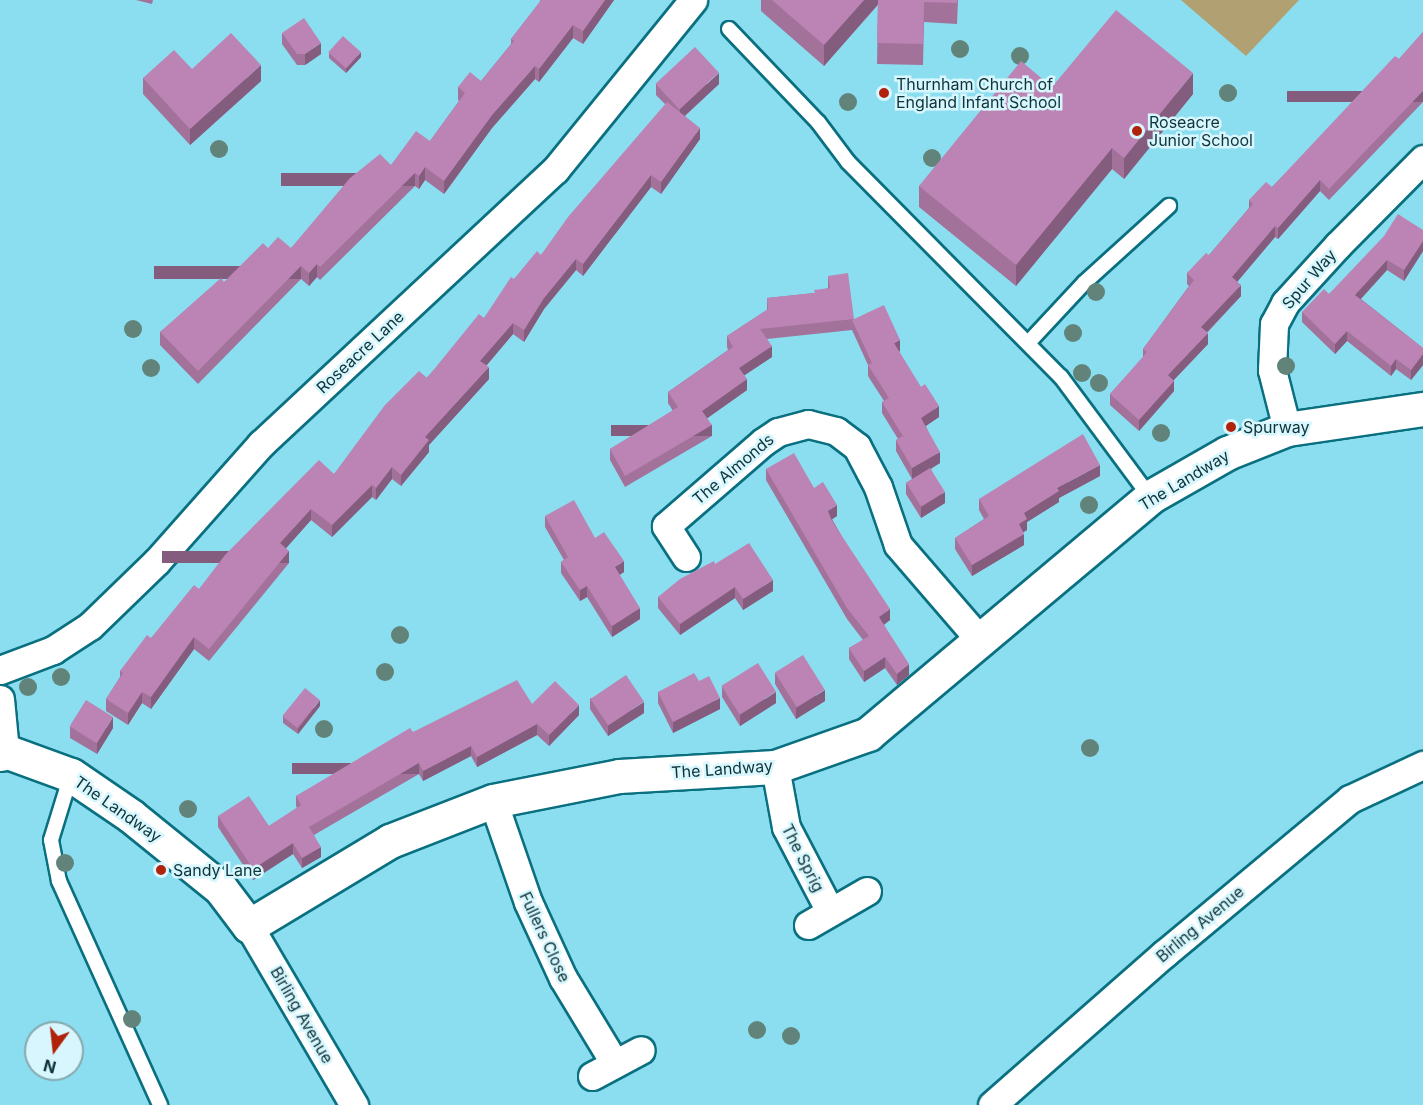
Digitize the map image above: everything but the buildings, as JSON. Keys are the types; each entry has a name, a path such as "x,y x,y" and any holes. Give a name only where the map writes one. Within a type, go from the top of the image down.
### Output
{"street":[{"name":"Roseacre Lane","path":"0,670 53,650 90,626 157,561 268,437 555,170 687,2"},
{"name":"Spur Way","path":"1287,429 1272,369 1274,324 1285,303 1423,159"},
{"name":"The Landway","path":"3,752 71,775 181,854 221,889 249,926 390,841 493,801 619,776 775,767 868,734 920,694 979,639 1150,497 1227,453 1287,429 1423,409"},
{"name":"The Almonds","path":"686,557 666,526 764,442 778,432 808,424 836,431 856,447 878,487 898,545 979,639"},
{"path":"0,699 3,752"},
{"name":"Birling Avenue","path":"992,1105 1164,954 1350,799 1423,765"},
{"name":"The Sprig","path":"775,767 786,827 831,911"},
{"name":"Fullers Close","path":"493,801 537,921 603,1070 641,1050"},
{"name":"The Sprig","path":"808,925 867,891"},
{"name":"Birling Avenue","path":"249,926 354,1105"}],"lane":[{"path":"729,29 818,122 848,162 1029,342 1061,377 1150,497"},
{"path":"1029,342 1084,283 1169,206"},
{"path":"71,775 51,840 59,881 160,1105"}],"shaded area":[{"path":"1181,0 1299,0 1246,56"}],"place":[{"name":"Thurnham Church of England Infant School","path":"884,93"},
{"name":"Roseacre Junior School","path":"1137,131"},
{"name":"Spurway","path":"1231,427"},
{"name":"Sandy Lane","path":"161,870"}]}
